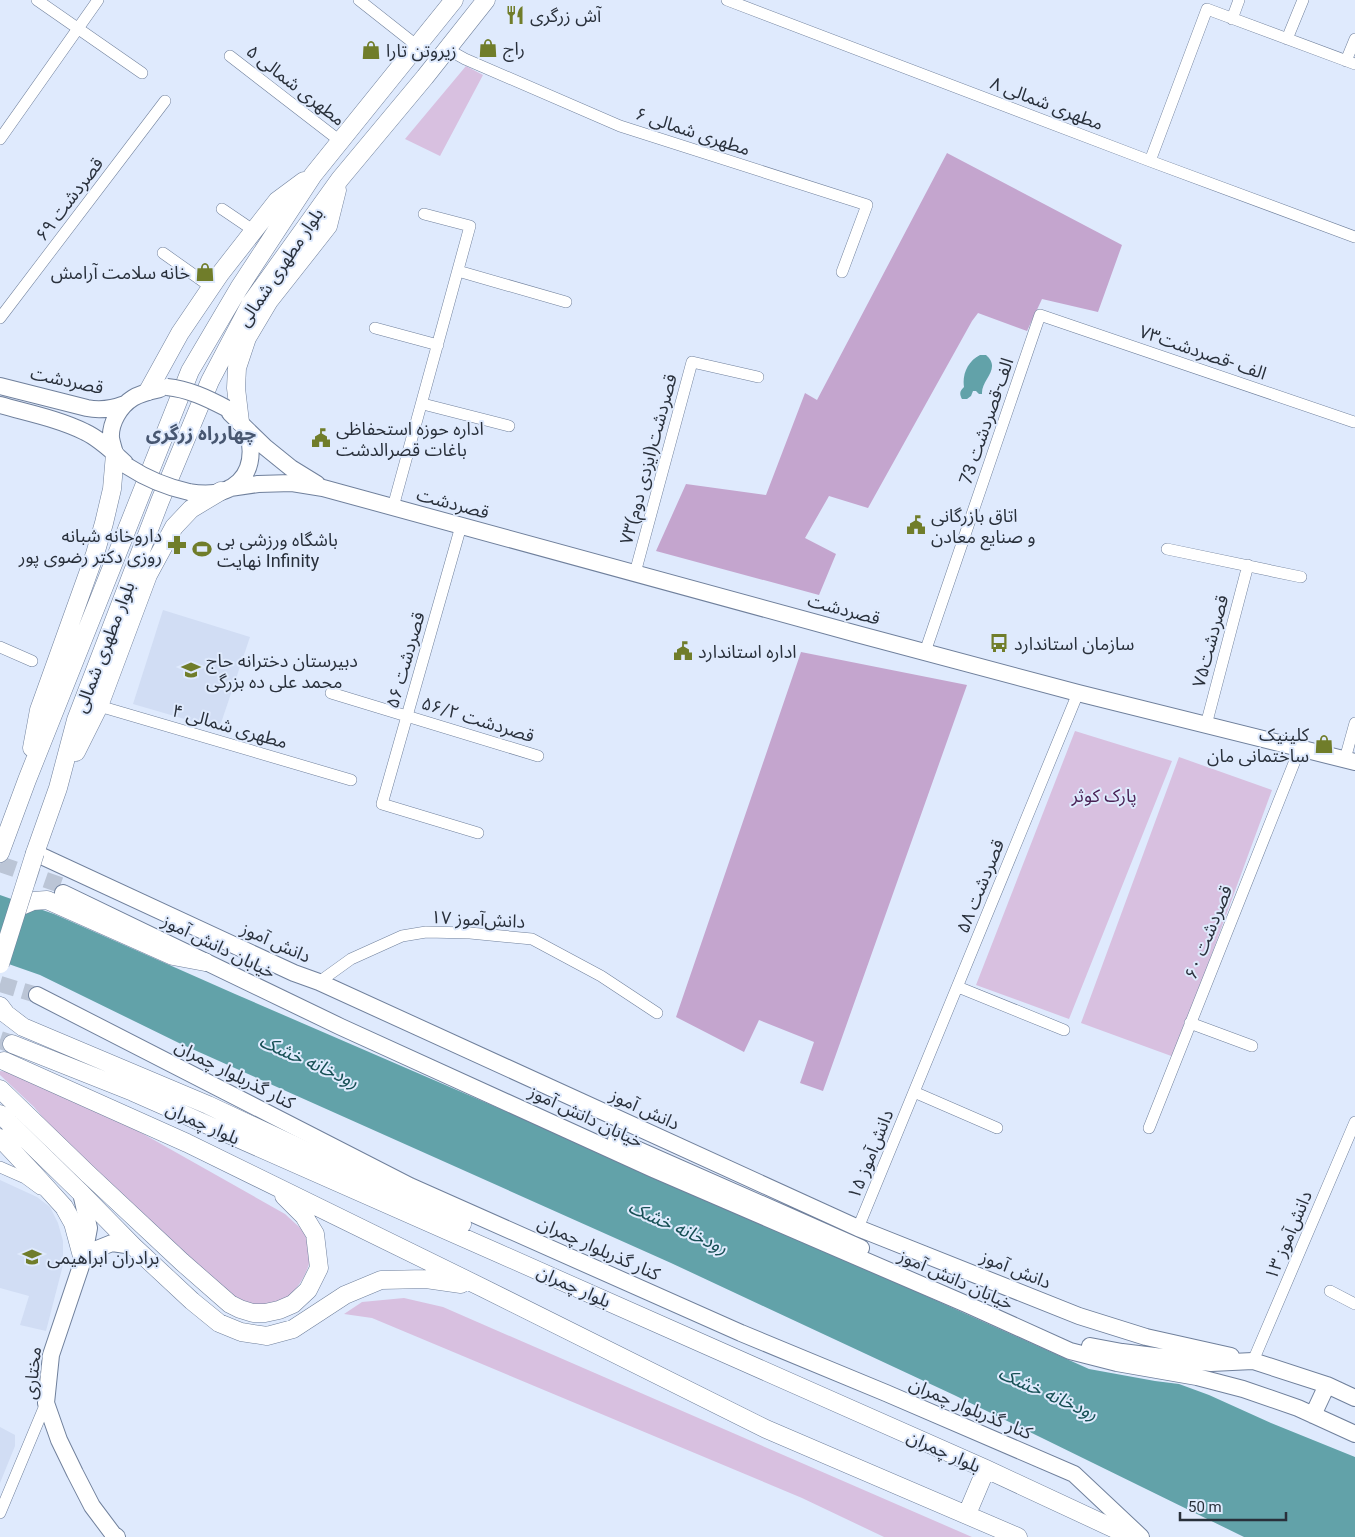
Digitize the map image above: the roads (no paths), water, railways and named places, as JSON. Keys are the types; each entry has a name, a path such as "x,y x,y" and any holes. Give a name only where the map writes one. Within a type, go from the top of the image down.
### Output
{"main road":[{"name":"بلوار مطهرى شمالى","path":"2,848 27,780 190,371 239,288 313,175 454,0"},
{"name":"بلوار مطهرى شمالى","path":"0,964 35,853 58,788 76,720 160,501 210,381 251,303 340,179 486,0"},
{"path":"148,391 180,333 253,230 277,201 313,175"},
{"path":"58,788 99,706 148,575 174,527 191,509 226,490 243,478 247,471 252,445 244,427 236,388 237,368 247,338 270,301 328,226 340,179"},
{"name":"قصردشت","path":"0,386 100,410 113,409 125,404"},
{"path":"27,780 39,710 96,554 121,460 111,438 112,424 125,404 148,391 167,387 180,388 208,398 226,408 265,447 291,468 324,488"},
{"path":"0,405 59,421 86,432 146,478 171,488 211,494 258,484 292,484 324,488"},
{"name":"قصردشت","path":"324,488 1078,693 1350,760"},
{"path":"0,813 17,807"},
{"name":"دانش آموز","path":"35,853 294,973 318,982 858,1228 1079,1316 1146,1337 1253,1361 1327,1385 1355,1398"},
{"path":"19,907 34,901 65,896 173,956 205,962"},
{"name":"خیابان دانش آموز","path":"65,896 247,972 641,1151 1101,1354"},
{"name":"خیابان دانش آموز","path":"205,962 653,1169 1070,1351 1101,1354"},
{"name":"کنار گذربلوار چمران","path":"37,995 410,1186 741,1333 1074,1474 1141,1537"},
{"path":"0,1006 6,1014 23,1027 208,1105 461,1224 498,1252"},
{"name":"بلوار چمران","path":"12,1044 133,1092 498,1252 1132,1537"},
{"name":"بلوار چمران","path":"4,1061 174,1137 484,1288 766,1429 1018,1537"},
{"path":"0,1089 214,1291 230,1304 253,1313 279,1310 293,1304 308,1290 319,1268 315,1234 304,1216 275,1187"},
{"path":"2,1117 133,1246 192,1301 218,1323 241,1332 267,1336 293,1329 345,1295 381,1280 426,1279 484,1288"},
{"path":"0,1138 64,1207 73,1223 83,1260 97,1249 112,1243 133,1246"},
{"name":"مختاری","path":"81,1193 89,1228 83,1260 51,1355 46,1403 59,1440 92,1506 112,1534 117,1537"},
{"path":"1101,1354 1197,1376 1243,1389 1298,1408 1355,1434"},
{"name":"دانش آموز","path":"1101,1354 1211,1363 1253,1361"},
{"path":"1313,1415 1327,1385"},
{"path":"967,1514 986,1470"}],"street":[{"path":"37,0 142,73"},
{"path":"0,139 98,0"},
{"path":"359,0 416,45"},
{"name":"۸ مطهری شمالی","path":"727,0 1355,237"},
{"path":"1232,19 1239,0"},
{"path":"1287,39 1303,0"},
{"path":"1150,161 1207,9 1350,63 1355,39"},
{"name":"۶ مطهری شمالی","path":"447,48 465,59 620,126 867,205 842,272"},
{"name":"۵ مطهری شمالی","path":"230,56 340,141"},
{"name":"۶۹ قصردشت","path":"0,318 165,102"},
{"path":"222,208 253,230"},
{"path":"393,507 423,404 470,226 424,214"},
{"path":"163,253 211,288"},
{"path":"458,271 566,302"},
{"name":"الف -قصردشت۷۳","path":"1040,315 1354,422"},
{"name":"73 الف-قصردشت","path":"925,652 1040,315"},
{"path":"375,328 438,346"},
{"name":"۷۳قصردشت(ایزدی دوم)","path":"635,573 692,362 758,377"},
{"path":"423,404 509,426"},
{"name":"۵۶ قصردشت","path":"462,526 382,804 478,832"},
{"path":"1167,549 1301,576"},
{"name":"قصردشت۷۵","path":"1206,725 1248,566"},
{"path":"0,647 32,661"},
{"name":"۵۶/۲ قصردشت","path":"331,693 538,756"},
{"name":"قصردشت ۵۸","path":"914,1092 1078,693"},
{"name":"۴ مطهری شمالی","path":"99,706 352,780"},
{"path":"1350,760 1355,724"},
{"name":"۶۰ قصردشت","path":"1149,1128 1300,748"},
{"name":"دانش‌آموز ۱۷","path":"318,982 351,959 402,936 426,932 470,933 532,939 600,976 657,1013"},
{"path":"958,987 1064,1030"},
{"path":"1190,1023 1252,1046"},
{"path":"914,1092 997,1128"},
{"name":"دانش‌آموز ۱۵","path":"858,1228 914,1092"},
{"name":"دانش‌آموز ۱۳","path":"1253,1361 1355,1122"},
{"path":"0,1166 25,1178 64,1207"},
{"path":"1330,1291 1355,1304"},
{"path":"0,1513 46,1403"}],"water":[{"path":"980,355 986,355 990,360 992,370 984,384 982,394 973,391 967,399 962,399 960,392 964,387 964,377 967,368"},
{"name":"رودخانه خشک","path":"0,895 54,914 757,1220 1089,1369 1179,1384 1355,1457 1355,1537 1244,1537 954,1395 671,1263 181,1044 40,975 0,961"}],"tunnel":[{"path":"0,864 66,887"},
{"path":"0,984 37,995"},
{"path":"0,1040 12,1044"}],"place":[{"name":"آش زرگری","path":"515,15"},
{"name":"راج","path":"488,48"},
{"name":"زیروتن تارا","path":"371,50"},
{"name":"خانه سلامت آرامش","path":"205,272"},
{"name":"اداره حوزه استحفاظی باغات قصرالدشت","path":"321,438"},
{"name":"اتاق بازرگانی و صنایع معادن","path":"916,525"},
{"name":"داروخانه شبانه روزی دکتر رضوی پور","path":"177,545"},
{"name":"باشگاه ورزشی بی نهایت Infinity","path":"202,549"},
{"name":"سازمان استاندارد","path":"999,643"},
{"name":"اداره استاندارد","path":"683,651"},
{"name":"دبیرستان دخترانه حاج محمد علی ده بزرگی","path":"191,670"},
{"name":"کلینیک ساختمانی مان","path":"1324,744"},
{"name":"برادران ابراهیمی","path":"32,1257"}],"district":[{"name":"چهارراه زرگری","path":"201,433"}],"park label":[{"name":"پارک کوثر","path":"1104,795"}]}
